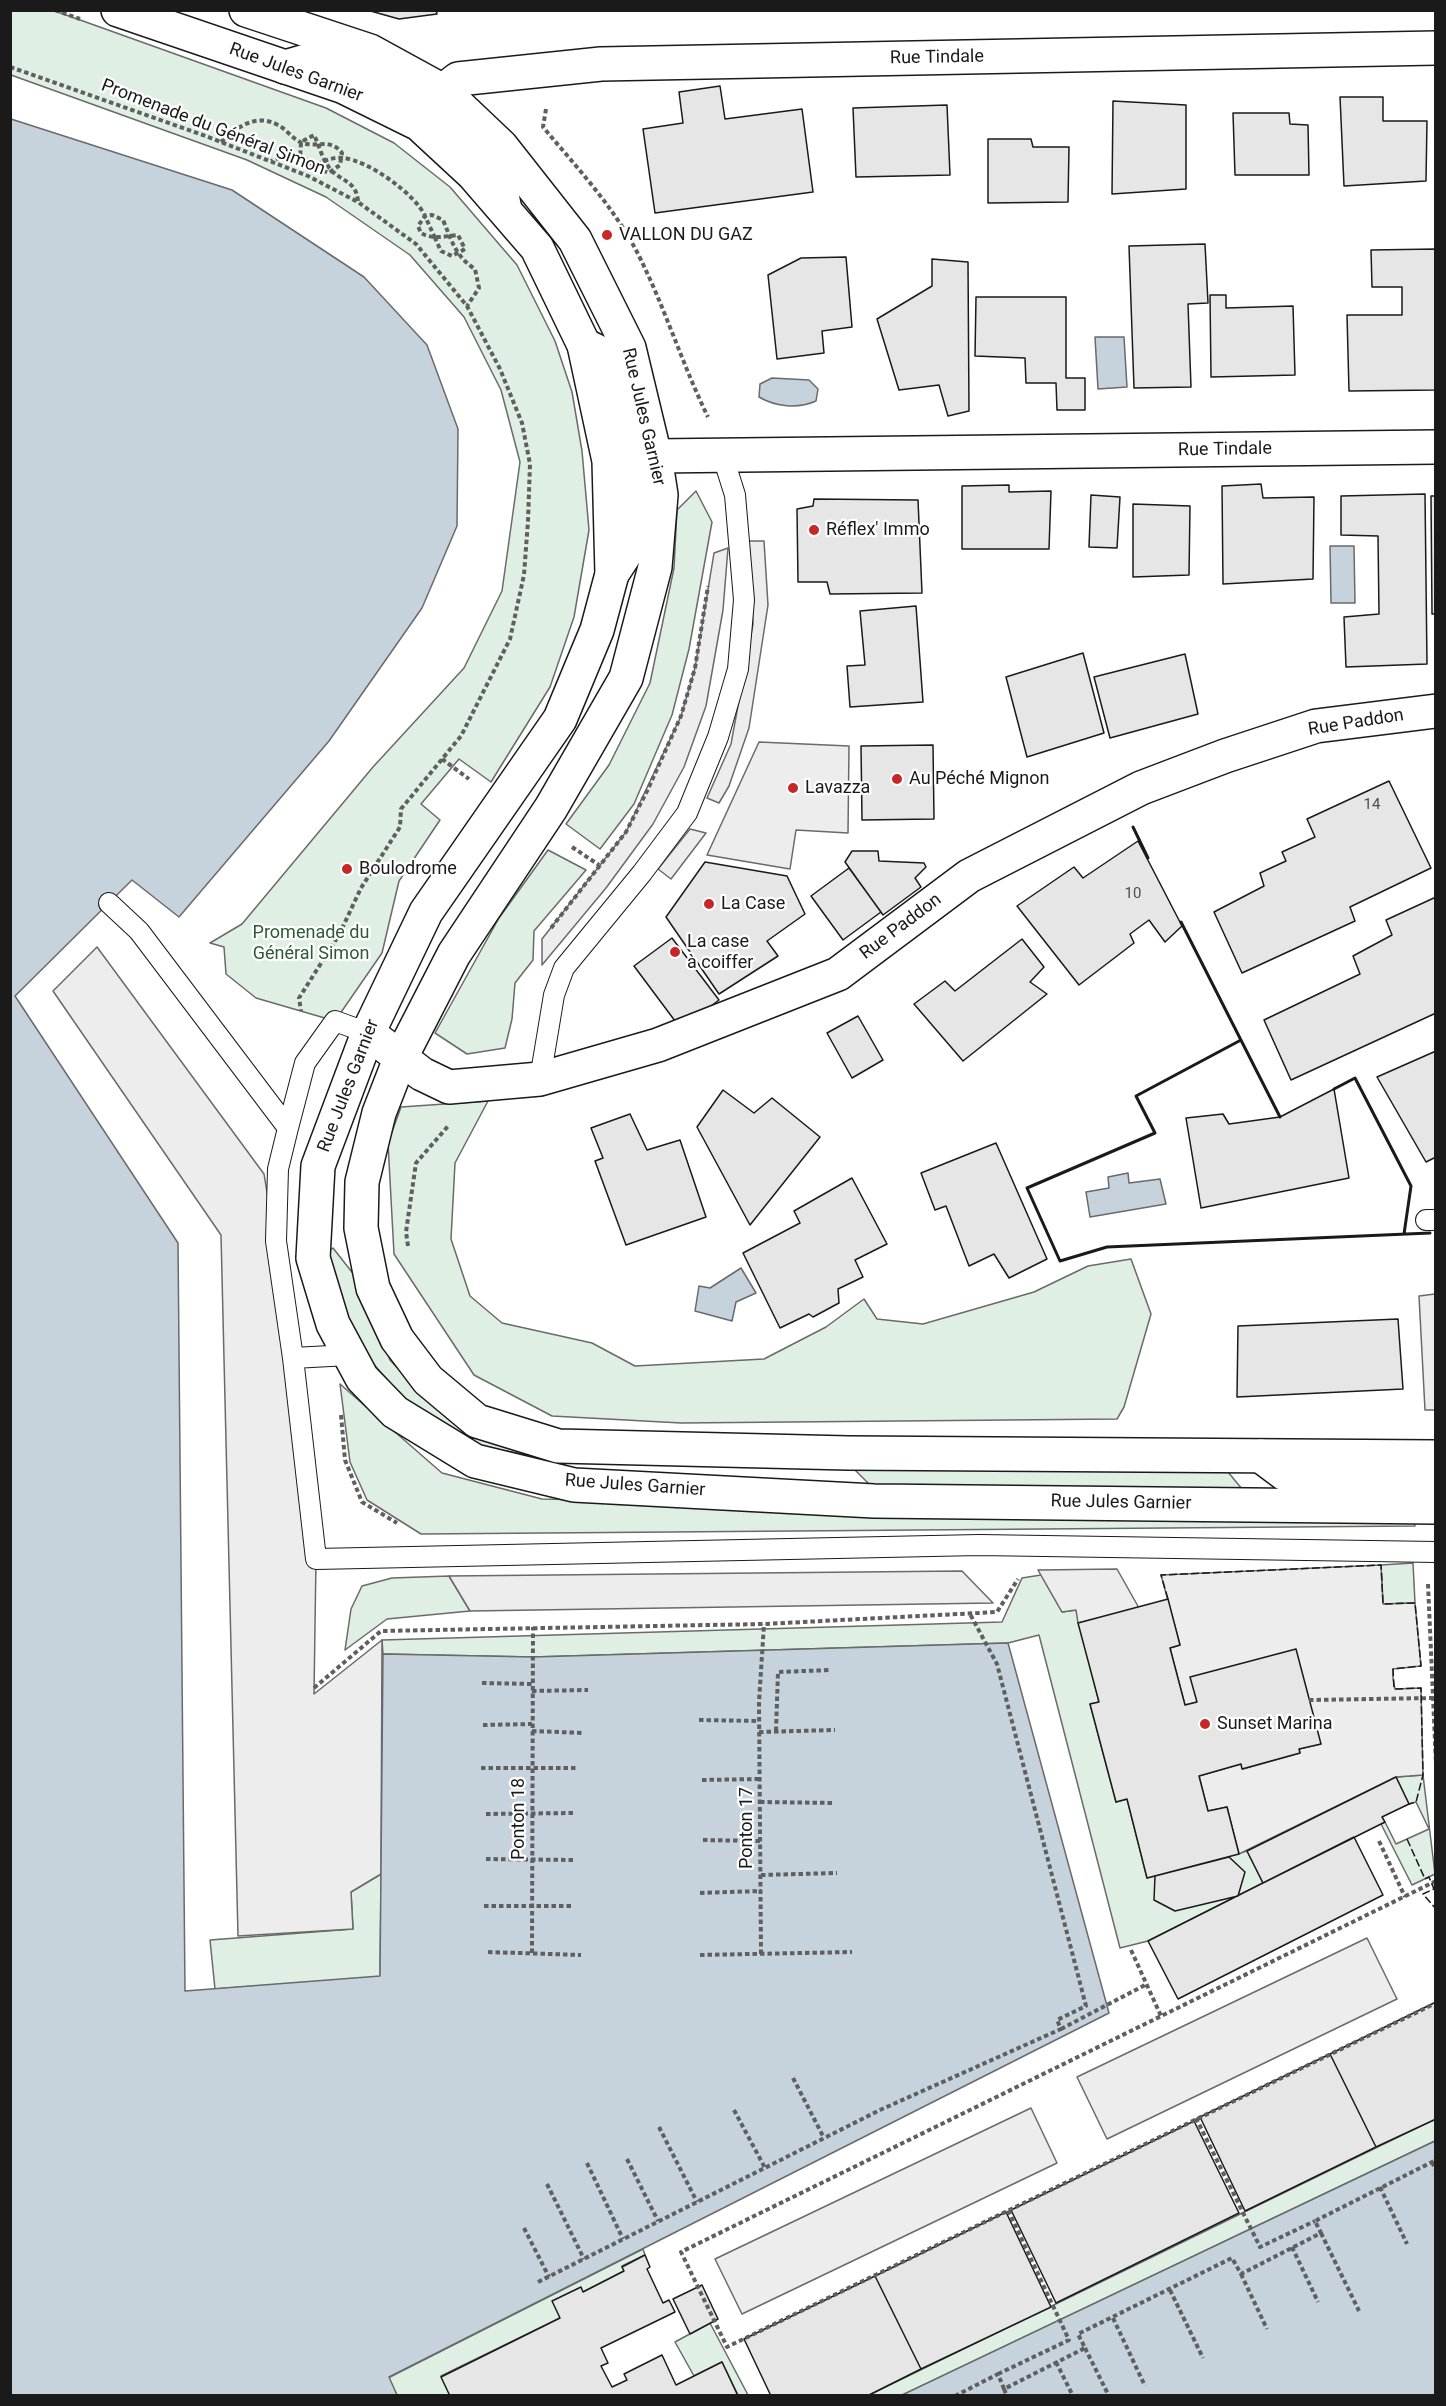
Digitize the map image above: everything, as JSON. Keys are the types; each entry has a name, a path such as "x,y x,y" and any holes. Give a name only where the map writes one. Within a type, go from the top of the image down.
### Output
{"main road":[{"name":"Rue Jules Garnier","path":"118,10 344,87 419,124 473,174 537,248 584,345 609,461 612,574 597,630 561,719 435,900 369,1033 318,1166 314,1258 333,1324 362,1378 395,1412 475,1461 574,1485 874,1501 1436,1507"},
{"name":"Rue Jules Garnier","path":"246,10 370,51 443,91 501,146 574,240 629,348 655,456 661,495 655,567 626,678 551,808 454,954 400,1059 379,1113 362,1182 361,1228 373,1288 397,1339 428,1380 477,1421 558,1446 848,1453 1436,1457"},
{"name":"Rue Tindale","path":"285,67 316,58 416,100 443,91 458,79 602,64 1436,48"},
{"path":"443,91 440,113 496,165 505,210"},
{"path":"584,345 612,359 636,449 655,456"},
{"name":"Rue Tindale","path":"655,456 717,442 1436,447"},
{"path":"612,574 638,534 640,464 655,456"},
{"name":"Rue Paddon","path":"369,1033 422,1074 449,1087 540,1079 658,1045 838,974 969,876 1141,788 1225,756 1316,726 1436,711"},
{"path":"400,1059 393,1030 439,946 435,900"},
{"path":"369,1033 379,1067 353,1140 343,1222 373,1288"},
{"path":"1261,1456 1285,1474 1436,1479"}],"lane":[{"path":"540,1079 554,995 564,968 642,873 687,813 718,737 738,669 744,600 735,495 717,442"},
{"path":"109,903 139,931 288,1128"},
{"path":"369,1033 336,1021 305,1063 278,1169 276,1241 293,1358 316,1559 980,1545 1036,1548 1431,1552"},
{"path":"293,1358 348,1354"}],"path":[{"path":"55,10 87,21"},
{"name":"Promenade du Général Simon","path":"10,67 271,161 308,176 358,202 416,244 467,306 500,369 522,423 530,464 528,521 524,574 510,639 461,735 401,810 400,827 361,888 339,935 299,998 305,1063"},
{"path":"552,102 546,108 543,127 603,198 640,258 666,315 687,376 717,442"},
{"path":"221,142 239,125 259,120 278,124 301,142 326,142 338,147 342,153 340,165 329,173 301,156 290,154 271,161"},
{"path":"301,142 314,135 325,160 333,171 351,182 357,190 358,202"},
{"path":"301,142 301,156"},
{"path":"316,166 325,160 341,158 368,167 401,188 421,207 425,216 435,238 441,251 452,256 457,254 465,249 458,235 450,236 435,238 421,233 418,226 425,216 432,214 443,219 450,236 457,254 475,269 479,288 467,306"},
{"path":"549,930 626,832 681,716 695,668 710,576"},
{"path":"442,759 476,784"},
{"path":"562,840 599,865"},
{"path":"409,1255 406,1232 416,1163 450,1124"},
{"path":"314,1688 381,1631 764,1624 997,1612 1036,1548"},
{"path":"1431,1552 1436,1764"},
{"path":"970,1614 998,1664 1086,2006 1057,2020 1061,2029"},
{"name":"Ponton 17","path":"761,1954 759,1702 764,1624"},
{"name":"Ponton 18","path":"532,1953 533,1627"},
{"path":"776,1731 778,1672 831,1670"},
{"path":"482,1683 532,1684"},
{"path":"532,1692 588,1690"},
{"path":"1309,1700 1434,1698"},
{"path":"699,1720 759,1721"},
{"path":"483,1725 532,1724"},
{"path":"759,1732 835,1730"},
{"path":"532,1731 584,1733"},
{"path":"481,1768 577,1768"},
{"path":"702,1780 760,1779"},
{"path":"760,1802 835,1803"},
{"path":"486,1814 576,1813"},
{"path":"703,1840 760,1841"},
{"path":"1378,1841 1405,1897"},
{"path":"486,1858 574,1860"},
{"path":"761,1875 837,1873"},
{"path":"1436,1881 681,2252 727,2347 1436,2003"},
{"path":"700,1893 761,1891"},
{"path":"484,1906 573,1906"},
{"path":"1131,1950 1161,2016"},
{"path":"488,1952 581,1955"},
{"path":"700,1955 852,1952"},
{"path":"538,2282 824,2138 1061,2029 1147,1984"},
{"path":"793,2078 824,2138"},
{"path":"734,2110 765,2168"},
{"path":"1196,2118 1260,2247 1434,2161 1436,2170"},
{"path":"659,2127 697,2202"},
{"path":"627,2159 658,2221"},
{"path":"587,2163 623,2239"},
{"path":"547,2184 584,2259"},
{"path":"1380,2187 1407,2244"},
{"path":"955,2396 1069,2340 1008,2210"},
{"path":"1315,2221 1359,2311"},
{"path":"525,2228 549,2277"},
{"path":"1241,2274 1321,2233"},
{"path":"1292,2247 1318,2302"},
{"path":"1109,2396 1078,2334 1233,2258 1267,2329"},
{"path":"1170,2290 1203,2358"},
{"path":"1113,2318 1145,2386"},
{"path":"1004,2389 1085,2348"},
{"path":"1056,2362 1073,2396"},
{"path":"998,2374 1007,2396"}],"green space":[{"name":"Promenade du Général Simon","path":"11,11 55,11 326,108 394,143 450,187 517,265 555,341 572,392 582,451 589,530 574,617 550,687 491,782 459,759 421,804 440,820 399,881 382,953 335,1021 256,998 226,974 224,947 210,943 242,924 373,767 464,668 502,591 520,462 501,390 464,317 410,255 326,197 247,160 11,75"},
{"path":"696,491 712,522 689,649 672,715 634,804 600,849 566,824 609,765 650,683 674,568 677,510"},
{"path":"548,850 586,870 534,931 533,960 515,983 512,1019 505,1048 467,1054 435,1033 499,918"},
{"path":"488,1101 455,1163 451,1239 470,1296 502,1323 592,1343 635,1366 764,1359 826,1327 864,1299 877,1319 923,1324 1034,1292 1088,1266 1131,1259 1151,1314 1124,1407 1117,1419 681,1423 552,1416 474,1375 394,1254 388,1143 401,1107"},
{"path":"333,1248 355,1276 390,1360 432,1405 574,1462 481,1447 406,1401 370,1360 340,1302 326,1253"},
{"path":"340,1384 442,1473 542,1499 1412,1517 1415,1526 421,1534 367,1500 350,1462"},
{"path":"854,1469 1228,1472 1242,1489 871,1486"},
{"path":"1413,1563 1415,1603 1383,1604 1381,1565"},
{"path":"1041,1575 1062,1612 1076,1610 1099,1702 1090,1704 1116,1802 1127,1799 1147,1878 1247,1851 1263,1883 1148,1941 1120,1948 1039,1635 1008,1643 533,1657 383,1654 382,1640 1002,1622 1022,1578"},
{"path":"449,1576 470,1611 387,1619 345,1650 351,1609 362,1586 392,1578"},
{"path":"1423,1775 1435,1874 1412,1885 1381,1824 1385,1822 1396,1844 1429,1829 1416,1802 1409,1804 1396,1777"},
{"path":"381,1874 380,1977 215,1989 210,1940 353,1929 351,1892"},
{"path":"1435,2119 1435,2141 903,2395 867,2396"},
{"path":"643,2249 645,2255 622,2266 624,2271 583,2292 560,2318 441,2376 450,2395 397,2395 388,2378"},
{"path":"710,2323 748,2395 738,2395 722,2362 694,2376 675,2342"}],"shaded area":[{"path":"11,119 232,190 364,277 427,345 458,429 457,526 422,608 329,741 179,917 132,880 15,996 178,1243 185,1991 380,1976 383,1654 533,1657 1008,1643 1109,2013 389,2377 397,2395 11,2396"},
{"path":"1095,337 1124,337 1127,387 1098,389"},
{"path":"772,378 809,380 818,389 816,401 787,406 759,397 760,384"},
{"path":"749,541 764,541 768,605 749,728 729,786 719,803 707,798 731,744 753,624"},
{"path":"1330,546 1354,546 1355,603 1331,603"},
{"path":"728,548 723,610 706,706 684,767 653,824 606,888 542,965 542,939 626,832 681,716 695,668 714,553"},
{"name":"Lavazza","path":"759,742 849,746 848,833 796,830 790,869 707,855"},
{"path":"690,829 706,833 671,879 658,869"},
{"path":"97,947 264,1174 288,1318 316,1559 314,1694 382,1640 381,1874 351,1892 353,1929 238,1936 221,1235 53,991"},
{"path":"1128,1173 1129,1183 1160,1179 1166,1204 1090,1217 1086,1192 1109,1188 1108,1177"},
{"path":"741,1268 756,1293 736,1302 732,1321 695,1311 699,1286 710,1288"},
{"path":"1435,1294 1435,1410 1425,1410 1419,1296"},
{"path":"1381,1565 1383,1604 1415,1603 1421,1666 1393,1669 1393,1678 1395,1689 1421,1688 1423,1775 1396,1777 1239,1854 1227,1807 1208,1811 1199,1776 1241,1764 1243,1769 1300,1753 1299,1749 1321,1744 1197,1702 1185,1705 1170,1648 1180,1645 1161,1575"},
{"path":"1117,1569 1139,1608 1078,1623 1076,1610 1062,1612 1038,1570"},
{"path":"962,1571 993,1603 470,1611 449,1576"},
{"path":"1367,1938 1397,1999 1107,2139 1077,2077"},
{"path":"1031,2108 1057,2163 742,2314 715,2259"},
{"path":"1435,2141 1435,2395 902,2395"}],"building":[{"path":"367,10 436,10 437,14 399,19"},
{"path":"720,86 725,119 802,109 813,192 655,213 643,129 683,123 679,92"},
{"path":"1340,97 1383,97 1383,121 1427,121 1426,181 1344,186"},
{"path":"1113,101 1186,105 1186,189 1112,194"},
{"path":"947,105 950,175 856,177 853,108"},
{"path":"1233,113 1289,113 1290,124 1308,125 1309,175 1235,175"},
{"path":"988,139 1031,139 1033,147 1069,147 1068,202 988,203"},
{"path":"1205,244 1208,303 1188,304 1191,387 1134,388 1129,246"},
{"path":"1436,249 1436,390 1349,391 1347,315 1402,315 1402,287 1372,287 1371,250"},
{"path":"846,257 852,327 822,331 824,353 777,359 768,275 801,258"},
{"path":"932,259 968,262 969,411 948,416 939,385 899,390 877,319 932,286"},
{"path":"1210,295 1226,295 1226,308 1293,306 1295,375 1211,377"},
{"path":"976,297 1066,297 1066,378 1085,378 1085,410 1057,410 1056,383 1026,383 1025,358 975,356"},
{"path":"1261,484 1263,498 1314,497 1313,579 1223,584 1222,486"},
{"path":"1009,485 1009,492 1051,491 1049,549 962,549 962,486"},
{"path":"1425,494 1427,664 1346,667 1344,617 1379,614 1378,536 1341,535 1341,496"},
{"path":"1091,495 1120,497 1117,548 1089,547"},
{"path":"1431,496 1436,496 1436,614 1432,614"},
{"path":"814,499 918,500 922,593 830,594 827,582 798,582 797,509 813,506"},
{"path":"1133,504 1190,506 1189,575 1133,577"},
{"path":"916,606 923,702 850,707 847,666 865,665 860,611"},
{"path":"1083,653 1104,733 1027,757 1006,677"},
{"path":"1185,654 1198,714 1110,738 1094,677"},
{"path":"933,745 934,819 862,820 861,746"},
{"path":"1389,781 1431,868 1350,907 1355,921 1242,973 1214,912 1264,886 1260,873 1286,861 1282,852 1315,837 1307,819"},
{"path":"1138,841 1182,926 1165,942 1149,920 1130,934 1134,943 1079,985 1017,906 1074,867 1083,878"},
{"path":"852,851 878,851 879,861 924,863 926,867 915,878 921,887 883,915 845,862"},
{"path":"705,862 787,876 805,914 767,941 778,956 719,994 666,917"},
{"path":"849,868 881,912 843,940 811,896"},
{"path":"1436,897 1436,1013 1291,1080 1264,1020 1360,974 1353,956 1392,935 1386,920"},
{"path":"672,938 719,1000 681,1029 634,966"},
{"path":"1022,939 1044,967 1030,982 1047,994 963,1061 914,1004 945,981 955,991"},
{"path":"858,1016 883,1060 852,1078 827,1033"},
{"path":"1436,1051 1436,1157 1426,1162 1377,1077"},
{"path":"1334,1089 1349,1178 1201,1208 1186,1118 1223,1114 1229,1124 1280,1117"},
{"path":"723,1090 754,1113 772,1098 820,1137 750,1225 697,1127"},
{"path":"630,1114 647,1150 680,1140 706,1217 626,1245 595,1161 603,1158 591,1128"},
{"path":"996,1143 1047,1259 1009,1278 994,1254 969,1266 946,1206 935,1210 921,1173"},
{"path":"852,1178 887,1244 855,1260 863,1277 838,1289 839,1303 813,1317 809,1314 780,1328 743,1253 800,1223 794,1211"},
{"path":"1398,1319 1403,1389 1237,1397 1238,1326"},
{"name":"Sunset Marina","path":"1168,1599 1180,1645 1170,1648 1185,1705 1197,1702 1190,1677 1296,1649 1321,1744 1299,1749 1300,1753 1242,1769 1241,1764 1199,1776 1208,1811 1227,1807 1239,1854 1147,1878 1127,1799 1116,1802 1090,1704 1099,1702 1078,1623"},
{"path":"1396,1777 1409,1804 1382,1817 1385,1822 1263,1883 1247,1851"},
{"path":"1354,1837 1383,1895 1178,1999 1148,1941"},
{"path":"1229,1857 1245,1872 1238,1896 1175,1911 1154,1900 1155,1876"},
{"path":"1436,2002 1436,2119 1376,2147 1330,2054"},
{"path":"1330,2054 1376,2147 1245,2211 1200,2117"},
{"path":"1194,2121 1239,2213 1056,2303 1011,2210"},
{"path":"1006,2212 1051,2307 921,2369 875,2276"},
{"path":"645,2255 650,2267 647,2269 663,2303 669,2300 675,2312 601,2348 608,2363 601,2366 612,2387 627,2380 624,2374 662,2355 676,2385 722,2362 738,2396 450,2396 441,2377 560,2318 552,2301 581,2287 583,2292 624,2271 622,2267"},
{"path":"875,2276 921,2369 867,2396 771,2396 744,2339"},
{"path":"702,2285 718,2319 690,2334 673,2299"}],"fence":[{"path":"1168,1599 1161,1575 1381,1565 1383,1604 1415,1603 1421,1666 1393,1669 1394,1689 1421,1688 1423,1775 1416,1802 1409,1804"},
{"path":"1407,1839 1425,1879 1429,1877 1434,1889 1423,1894 1436,1909"}],"wall":[{"path":"1133,827 1148,858"},
{"path":"1181,922 1280,1117"},
{"path":"1241,1040 1136,1096 1155,1133 1027,1188 1060,1261 1107,1247 1430,1233"},
{"path":"1334,1089 1355,1078 1411,1186 1404,1234"}],"place":[{"name":"VALLON DU GAZ","path":"607,235"},
{"name":"Réflex' Immo","path":"814,530"},
{"name":"Au Péché Mignon","path":"897,779"},
{"name":"Lavazza","path":"793,788"},
{"name":"Boulodrome","path":"347,869"},
{"name":"La Case","path":"709,904"},
{"name":"La case à coiffer","path":"675,952"},
{"name":"Sunset Marina","path":"1205,1724"}]}
